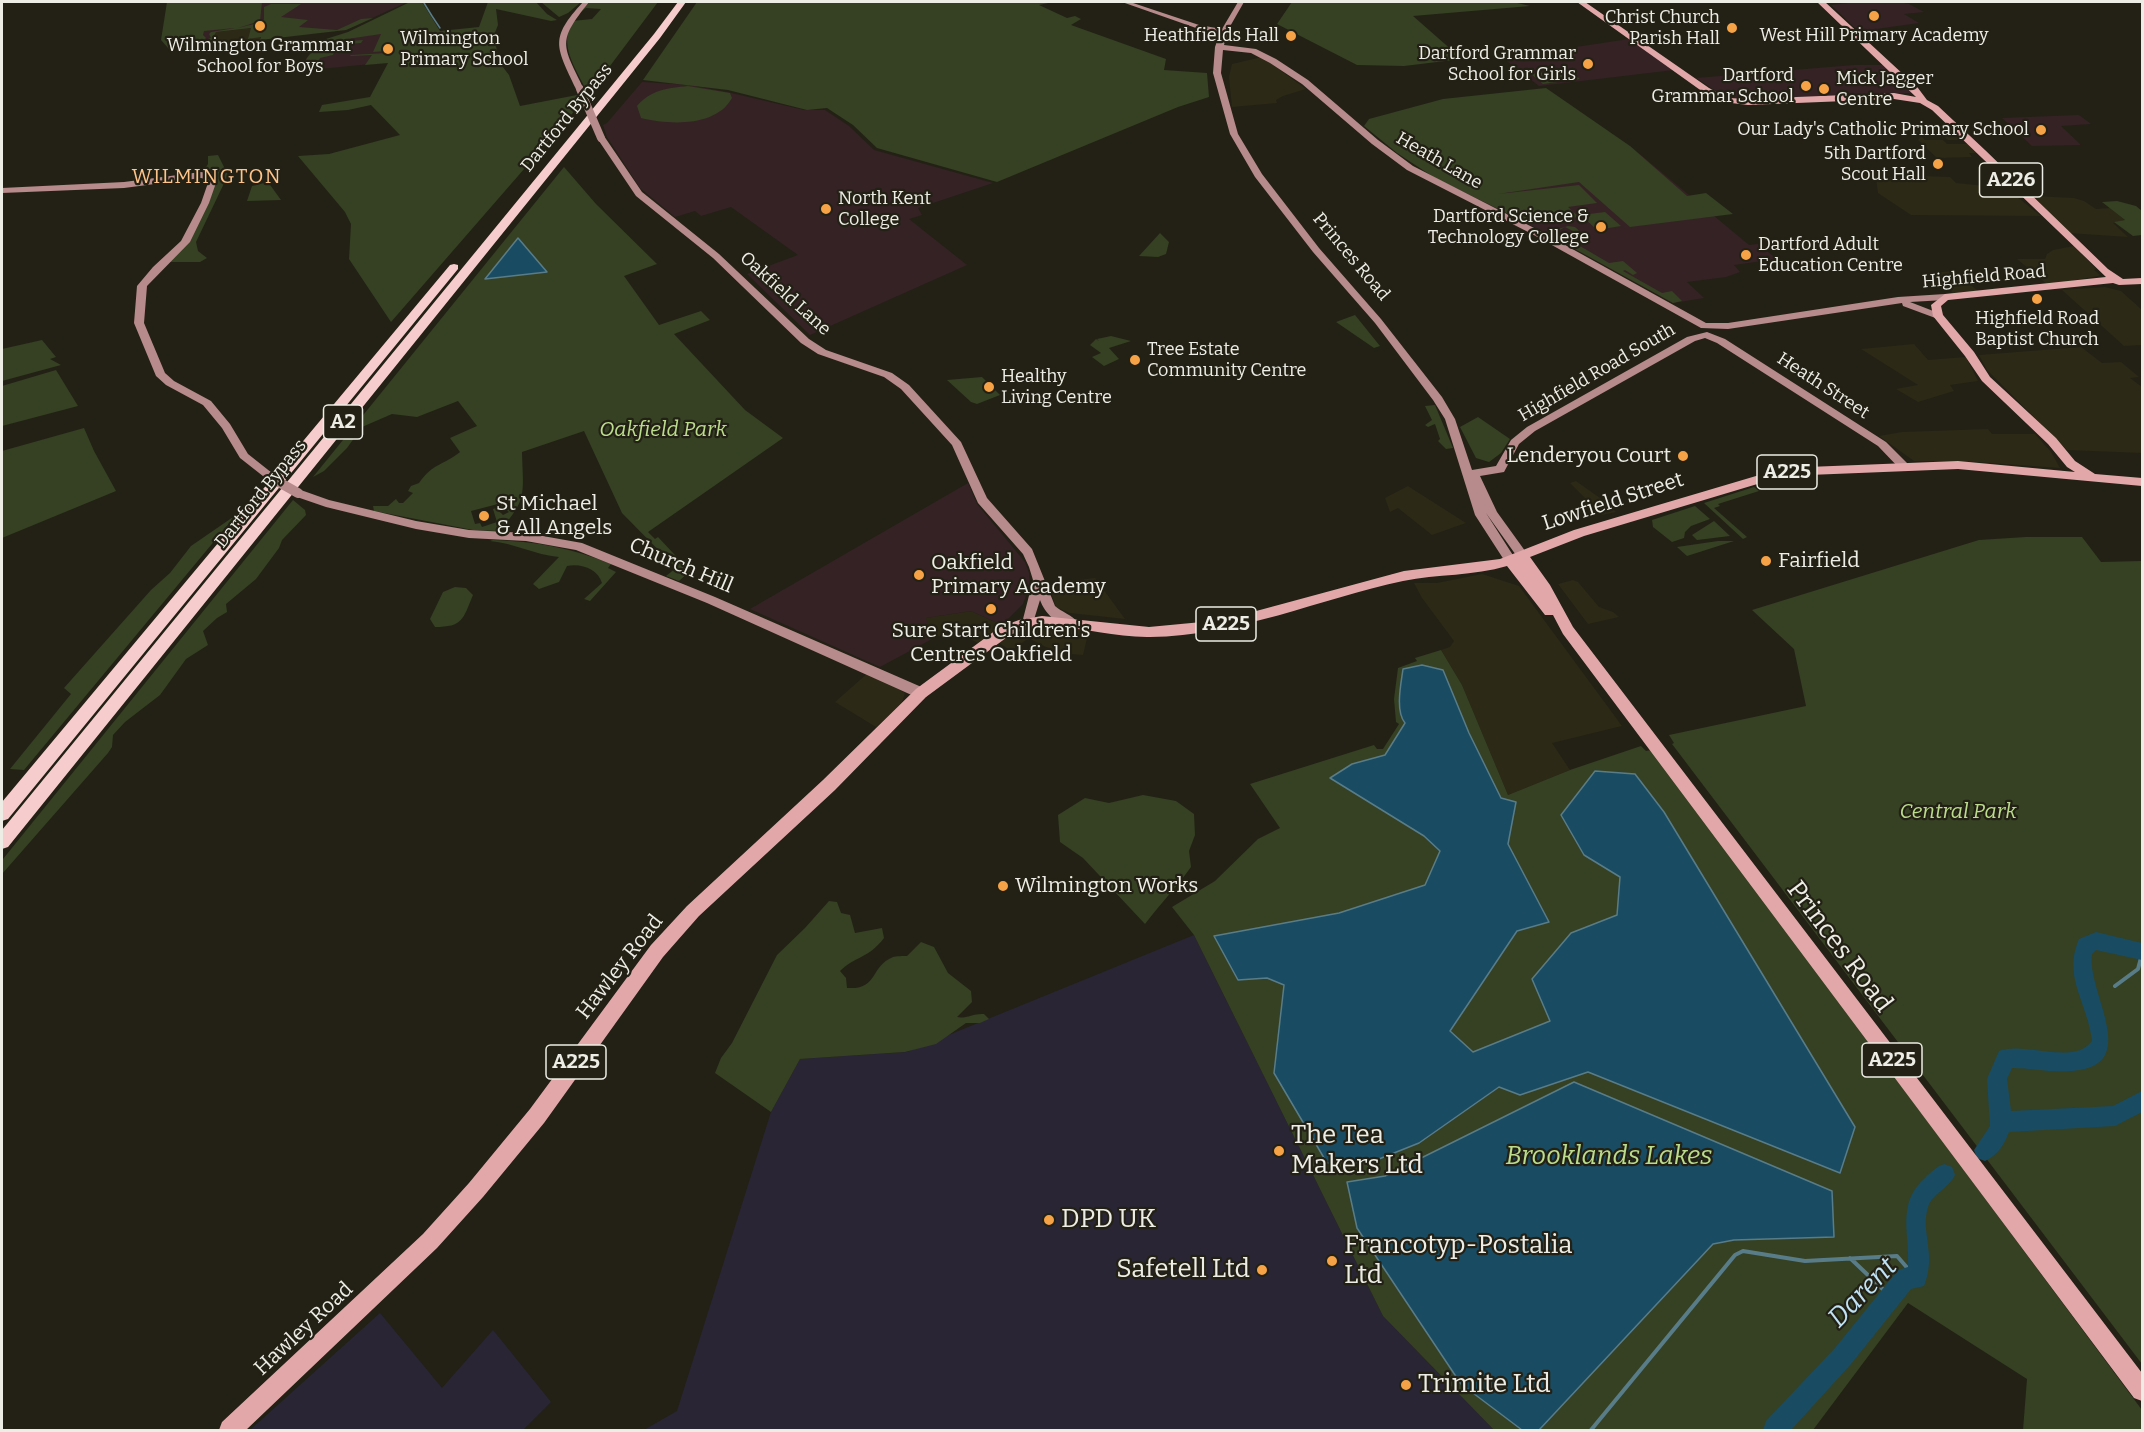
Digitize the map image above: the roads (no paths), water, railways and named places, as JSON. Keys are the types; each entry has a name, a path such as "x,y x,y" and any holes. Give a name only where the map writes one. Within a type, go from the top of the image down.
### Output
{"highway":[{"name":"Dartford Bypass","path":"2,814 672,2"},
{"name":"Dartford Bypass","path":"2,842 651,44 682,2"}],"main road":[{"path":"1581,2 1706,90 1726,100 1748,102 1894,96 1919,100"},
{"name":"A226","path":"1821,2 1915,90 1919,100 1935,108 1982,152 2106,275"},
{"name":"Highfield Road","path":"2106,275 2109,271 2141,279"},
{"name":"Highfield Road","path":"1945,297 2106,275 2141,279"},
{"path":"1945,297 1936,304 1938,316 1970,354 1986,379 2052,441 2069,469 2099,478"},
{"name":"Lowfield Street","path":"1103,626 1125,631 1155,632 1221,625 1404,576 1495,565 1579,533 1783,472 1904,465 1965,465 2069,469 2084,477 2142,482"},
{"name":"Princes Road","path":"1516,557 1541,602 1562,621 2142,1390"},
{"name":"Hawley Road","path":"230,1431 430,1241 476,1190 537,1116 657,951 693,911 829,785 921,693 990,640 1011,628 1035,622 1071,622 1103,626"}],"street":[{"name":"Oakfield Lane","path":"586,2 562,32 561,49 601,138 639,194 716,256 805,341 822,352 888,375 905,387 958,446 982,500 1028,552 1051,612 1071,622"},
{"path":"1125,2 1198,27 1233,33"},
{"name":"Princes Road","path":"1241,2 1224,32 1221,84 1230,124 1248,161 1316,250 1425,380 1450,419 1469,471 1481,515 1516,557"},
{"name":"Princes Road","path":"1224,47 1248,2"},
{"name":"Heath Lane","path":"1224,47 1253,51 1273,61 1305,82 1375,142 1410,168 1552,240 1682,314 1706,332"},
{"name":"Church Hill","path":"2,191 124,185 201,175 213,180 205,203 185,242 156,269 142,286 139,323 160,374 176,387 207,403 226,426 244,456 268,476 298,493 342,508 439,530 526,537 588,549 711,600 921,693"},
{"name":"Highfield Road","path":"1706,332 1728,326 1945,297"},
{"path":"1888,303 1917,306 1938,316"},
{"name":"Heath Street","path":"1706,332 1882,444 1904,465"},
{"name":"Highfield Road South","path":"1469,471 1496,471 1501,467 1515,442 1531,429 1706,332"},
{"path":"1035,622 1039,581"}],"water":[{"path":"518,238 547,272 485,279"},
{"path":"1422,665 1443,670 1469,733 1501,798 1516,802 1508,844 1549,922 1517,931 1450,1031 1473,1052 1550,1021 1532,979 1571,933 1617,915 1620,877 1584,855 1561,815 1595,771 1635,774 1664,812 1855,1127 1840,1173 1588,1072 1520,1095 1499,1087 1419,1143 1369,1163 1327,1163 1274,1073 1284,985 1267,978 1238,980 1214,936 1339,913 1425,885 1440,851 1424,836 1330,778 1352,764 1385,755 1405,723 1399,705 1403,669"},
{"path":"1574,1082 1832,1191 1834,1237 1734,1240 1713,1244 1539,1430 1522,1430 1461,1384 1357,1228 1347,1182 1385,1176"}],"waterway":[{"path":"424,3 440,28"},
{"name":"Darent","path":"1985,1150 1996,1137 2000,1126 1997,1079 2006,1058 2073,1062 2090,1057 2102,1043 2098,1017 2081,970 2086,945 2096,941 2142,951"},
{"path":"2115,986 2138,969 2142,954"},
{"name":"Darent","path":"2001,1122 2115,1116 2142,1101"},
{"name":"Darent","path":"1775,1430 1843,1356 1906,1278 1916,1278 1920,1258 1916,1228 1917,1208 1922,1196 1944,1175"},
{"path":"1591,1430 1735,1255 1743,1251 1805,1261 1851,1259"},
{"path":"1851,1259 1897,1256 1916,1278"},
{"path":"1851,1259 1890,1296"}],"place":[{"name":"West Hill Primary Academy","path":"1874,16"},
{"name":"Wilmington Grammar School for Boys","path":"260,26"},
{"name":"Christ Church Parish Hall","path":"1732,28"},
{"name":"Heathfields Hall","path":"1291,36"},
{"name":"Wilmington Primary School","path":"388,49"},
{"name":"Dartford Grammar School for Girls","path":"1588,64"},
{"name":"Dartford Grammar School","path":"1806,86"},
{"name":"Mick Jagger Centre","path":"1824,89"},
{"name":"Our Lady's Catholic Primary School","path":"2041,130"},
{"name":"5th Dartford Scout Hall","path":"1938,164"},
{"name":"North Kent College","path":"826,209"},
{"name":"Dartford Science & Technology College","path":"1601,227"},
{"name":"Dartford Adult Education Centre","path":"1746,255"},
{"name":"Highfield Road Baptist Church","path":"2037,299"},
{"name":"Tree Estate Community Centre","path":"1135,360"},
{"name":"Healthy Living Centre","path":"989,387"},
{"name":"Lenderyou Court","path":"1683,456"},
{"name":"St Michael & All Angels","path":"484,516"},
{"name":"Fairfield","path":"1766,561"},
{"name":"Oakfield Primary Academy","path":"919,575"},
{"name":"Sure Start Children's Centres Oakfield","path":"991,609"},
{"name":"Wilmington Works","path":"1003,886"},
{"name":"The Tea Makers Ltd","path":"1279,1151"},
{"name":"DPD UK","path":"1049,1220"},
{"name":"Francotyp-Postalia Ltd","path":"1332,1261"},
{"name":"Safetell Ltd","path":"1262,1270"},
{"name":"Trimite Ltd","path":"1406,1385"}],"district":[{"name":"WILMINGTON","path":"207,177"}],"park label":[{"name":"Oakfield Park","path":"663,430"},
{"name":"Central Park","path":"1958,812"},
{"name":"Brooklands Lakes","path":"1609,1157"}]}
